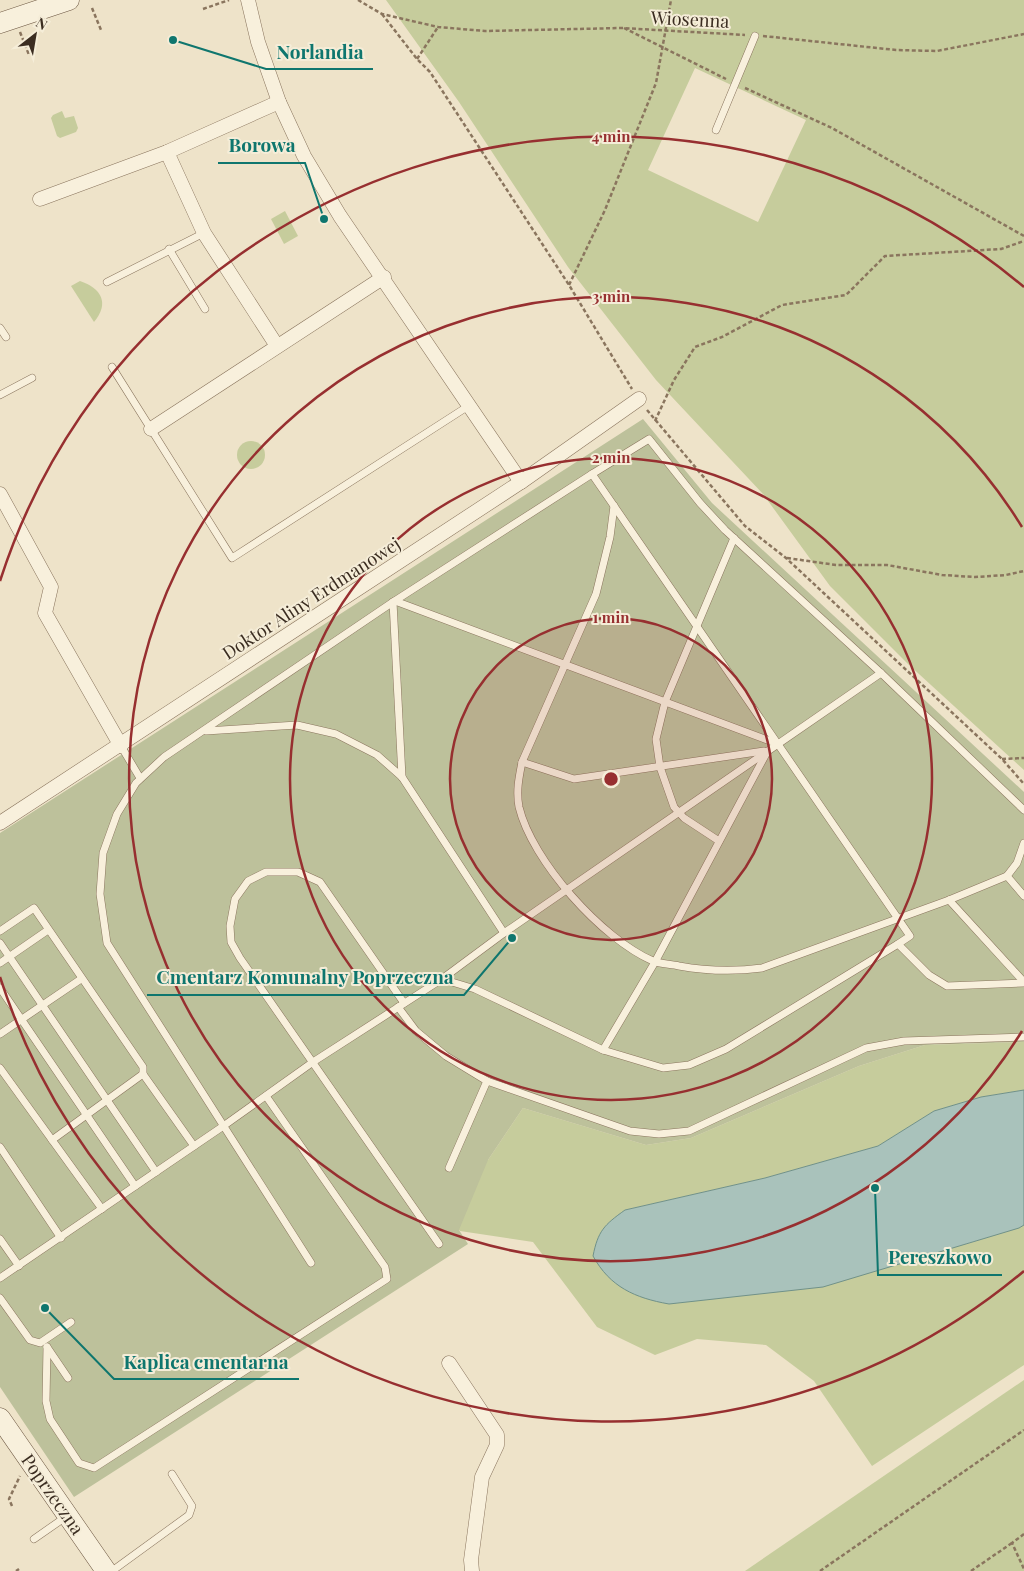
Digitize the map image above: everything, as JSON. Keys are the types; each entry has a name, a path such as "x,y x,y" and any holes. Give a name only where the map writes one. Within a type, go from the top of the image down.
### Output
{"street":[{"path":"9,26 69,0"},
{"path":"248,0 258,42 279,102 304,156 340,216 521,482"},
{"path":"40,199 167,152 279,102"},
{"path":"167,152 204,233 277,346"},
{"path":"151,429 384,278"},
{"name":"Doktor Aliny Erdmanowej","path":"0,823 121,746 521,482 639,399"},
{"path":"0,494 51,587 45,613 121,746"},
{"path":"448,1363 496,1435 497,1445 482,1478 471,1560 472,1571"},
{"name":"Poprzeczna","path":"0,1418 106,1571"}],"lane":[{"path":"716,130 755,36"},
{"path":"107,282 204,233"},
{"path":"169,249 205,309"},
{"path":"0,328 6,337"},
{"path":"112,367 232,558 470,405"},
{"path":"0,395 32,378"},
{"path":"311,1263 222,1127 205,1096 108,942 100,894 103,854 117,814 140,778 164,757 394,602 592,474 649,439 700,503 734,538 881,673 1024,810"},
{"path":"442,979 475,989 603,1050 663,1068 689,1065 726,1049 910,936 592,474"},
{"path":"614,506 610,537 596,594 522,762 517,785 519,806 530,836 543,859 606,931 626,948 655,962 712,971 739,972 762,968 949,900 1007,876 1017,864 1024,843"},
{"path":"719,841 684,818 674,807 660,767 656,740 665,702 734,538"},
{"path":"394,602 778,744"},
{"path":"394,602 402,777"},
{"path":"0,1278 62,1238 313,1062 442,979 504,932 881,673"},
{"path":"203,731 297,725 336,734 377,755 402,777 504,932"},
{"path":"121,746 140,778"},
{"path":"522,762 574,779 767,751"},
{"path":"603,1050 655,962 767,751"},
{"path":"439,1244 240,958 231,942 230,926 235,899 248,881 266,872 298,872 320,882 401,1005 416,1032 446,1056 487,1081 630,1131 658,1134 689,1131 866,1048 904,1041 1024,1037"},
{"path":"1007,876 1024,896"},
{"path":"949,900 1024,982"},
{"path":"0,931 34,908 143,1067 143,1074 194,1146"},
{"path":"0,963 48,930"},
{"path":"0,943 156,1172"},
{"path":"898,944 929,975 947,986 1024,982"},
{"path":"0,1034 81,979"},
{"path":"0,988 135,1186"},
{"path":"0,1068 102,1209"},
{"path":"52,1140 143,1074"},
{"path":"449,1168 487,1081"},
{"path":"45,1344 46,1402 50,1419 79,1463 94,1468 386,1279 385,1267 266,1096"},
{"path":"0,1147 62,1238"},
{"path":"0,1239 19,1266"},
{"path":"0,1298 30,1340 45,1344 68,1378"},
{"path":"45,1344 71,1322"},
{"path":"112,1571 190,1515 192,1506 172,1474"},
{"path":"34,1539 68,1516"}],"path":[{"path":"203,9 229,0"},
{"name":"Wiosenna","path":"358,0 382,14 438,27 485,31 622,28 755,36 896,50 937,51 1024,34"},
{"path":"569,286 605,210 656,83 671,0"},
{"path":"92,8 101,30"},
{"path":"382,14 430,72 569,286 639,399 655,421 746,526 786,558 1002,759 1024,784"},
{"path":"9,26 29,55"},
{"path":"418,59 438,27"},
{"path":"622,28 832,128 1024,236"},
{"path":"655,421 674,380 695,348 722,337 782,306 846,295 885,256 1001,249 1024,241"},
{"path":"786,558 836,566 887,565 942,575 975,577 1006,575 1024,571"},
{"path":"1002,759 1024,758"},
{"path":"820,1571 1024,1430"},
{"path":"12,1506 9,1499 21,1472"},
{"path":"971,1571 1024,1534"},
{"path":"1012,1543 1024,1569"}],"green space":[{"path":"386,0 1024,0 1024,770 908,664 830,586 763,494 656,380 568,267 459,102","holes":["695,68 806,120 758,222 648,170"]},
{"path":"62,111 65,118 74,116 78,128 76,132 60,138 57,136 51,118"},
{"path":"285,211 298,236 284,244 271,219"},
{"path":"80,281 93,288 101,297 102,309 94,322 71,286"},
{"path":"643,419 712,503 1024,792 1024,1042 925,1045 859,1066 691,1138 646,1145 523,1108 488,1160 459,1230 468,1244 74,1497 0,1387 0,833"},
{"path":"251,441 261,445 265,455 261,465 251,469 241,465 237,455 241,445"},
{"path":"1024,1042 1024,1090 981,1097 934,1111 878,1146 765,1178 625,1210 966,1244 1024,1225 1024,1365 872,1466 814,1381 766,1345 697,1339 655,1355 597,1327 533,1242 460,1231 395,1160 488,1160 523,1108 646,1145 691,1138 859,1066 925,1045"},
{"path":"1024,1380 1024,1571 745,1571"}],"water":[{"path":"1024,1090 1024,1225 1019,1228 823,1287 669,1304 645,1298 625,1289 607,1276 593,1256 597,1240 603,1229 625,1210 765,1178 878,1146 934,1111 981,1097"}],"place":[{"name":"Norlandia","path":"173,40"},
{"name":"Borowa","path":"324,219"},
{"name":"Cmentarz Komunalny Poprzeczna","path":"512,938"},
{"name":"Pereszkowo","path":"875,1188"},
{"name":"Kaplica cmentarna","path":"45,1308"}]}
